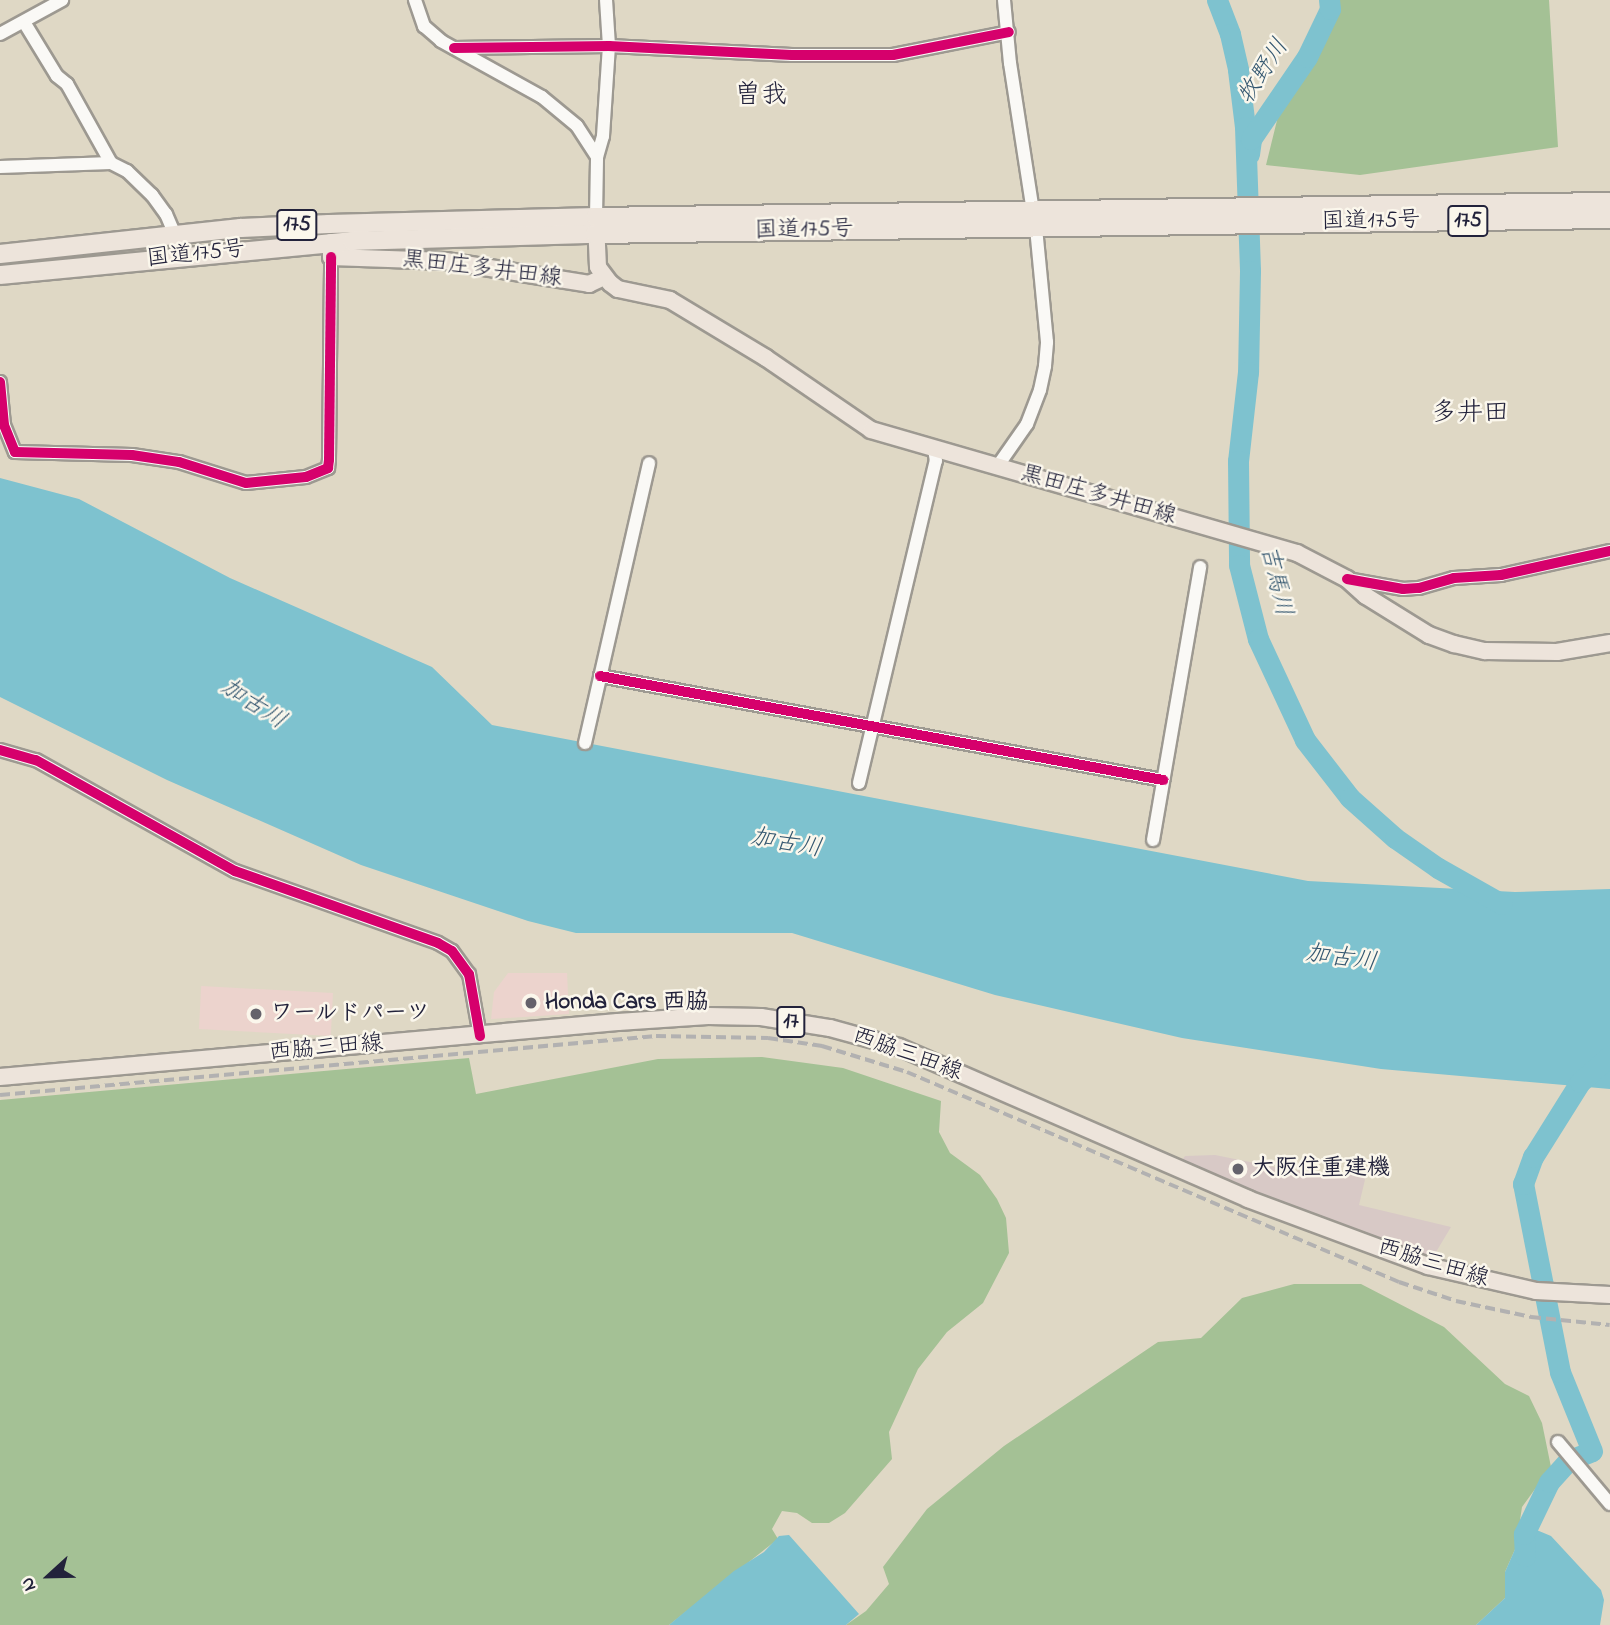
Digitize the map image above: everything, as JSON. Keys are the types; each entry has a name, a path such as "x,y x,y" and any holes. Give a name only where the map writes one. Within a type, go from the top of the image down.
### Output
{"highway":[{"name":"国道175号","path":"0,254 291,225 596,225 1115,219 1326,215 1610,202"},
{"name":"国道175号","path":"1326,215 1610,219"},
{"name":"国道175号","path":"0,275 178,257 331,249 596,225"}],"main road":[{"path":"596,225 598,267 604,277"},
{"name":"黒田庄多井田線","path":"331,249 446,261 589,284 604,277 618,289 670,300 766,358 871,430 1297,553 1347,579 1366,596 1429,635 1485,651 1557,652 1610,643"},
{"name":"西脇三田線","path":"0,1077 708,1016 761,1017 830,1028 900,1047 1293,1217 1428,1266 1543,1292 1610,1295"}],"street":[{"path":"0,34 62,0"},
{"path":"415,0 424,26 454,48 542,97 577,126 597,158"},
{"path":"596,225 597,158 603,136 608,47 606,0"},
{"path":"997,467 1027,424 1040,390 1047,342 1035,220 1010,63 1004,0"},
{"path":"24,22 57,76 67,84 111,163"},
{"path":"454,48 608,47 792,55 893,55 1009,32"},
{"path":"0,167 111,163 127,171 152,195 175,235 178,257"},
{"path":"0,382 4,425 15,452 132,455 179,463 246,483 306,477 328,468 329,460 331,249"},
{"path":"859,783 936,461 934,450"},
{"path":"585,743 649,463"},
{"path":"1347,579 1403,589 1419,589 1454,578 1501,575 1610,551"},
{"path":"1153,840 1200,567"},
{"path":"600,676 1163,780"},
{"path":"0,750 36,760 235,871 438,943 452,951 469,974 480,1036"},
{"path":"1558,1442 1610,1504"}],"shaded area":[{"name":"Honda Cars 西脇","path":"508,973 567,973 569,1014 491,1019 494,992"},
{"path":"201,986 333,993 331,1036 199,1029"},
{"path":"1215,1155 1289,1170 1328,1173 1367,1171 1359,1205 1451,1227 1433,1257 1262,1195 1182,1160 1185,1156"}],"green space":[{"path":"1327,0 1549,0 1558,147 1360,175 1266,165 1285,88 1318,36"},
{"path":"762,1057 843,1068 941,1101 939,1132 950,1153 980,1175 997,1199 1006,1218 1009,1253 983,1303 947,1332 918,1369 889,1432 892,1459 845,1513 829,1523 812,1523 797,1513 782,1511 772,1529 778,1539 669,1625 0,1625 0,1100 469,1058 476,1094 658,1059"},
{"path":"1294,1284 1361,1284 1444,1327 1505,1384 1529,1396 1542,1423 1551,1467 1522,1507 1516,1547 1505,1572 1505,1598 1476,1625 846,1625 866,1611 889,1584 883,1567 927,1509 1004,1446 1158,1342 1201,1338 1242,1298"}],"water":[{"name":"加古川","path":"0,478 79,499 230,578 432,667 492,725 1308,881 1515,892 1610,889 1610,1089 1381,1069 1182,1038 995,995 792,933 576,933 528,921 361,865 167,780 0,697"},
{"path":"1520,1523 1551,1536 1601,1590 1604,1600 1600,1625 1476,1625 1505,1598 1505,1572 1516,1547"},
{"path":"789,1535 859,1614 846,1625 669,1625 734,1571 764,1552 779,1536"}],"waterway":[{"name":"吉馬川","path":"1217,0 1230,34 1238,70 1245,127 1250,271 1248,372 1238,461 1239,565 1258,639 1305,740 1350,798 1395,838 1438,868 1502,904"},
{"name":"牧野川","path":"1249,154 1251,139 1307,57 1330,9 1329,0"},
{"path":"1575,1458 1592,1451 1560,1372 1523,1184 1533,1157 1580,1082 1610,1056"},
{"path":"1525,1556 1524,1534 1549,1482 1568,1461"}],"railway":[{"path":"0,1095 656,1036 768,1038 822,1046 907,1072 1399,1282 1456,1301 1531,1317 1610,1325"}],"cycle path":[{"path":"454,48 609,46 792,55 893,55 1009,32"},
{"path":"0,382 4,425 15,452 132,455 179,462 246,483 306,477 328,468 329,460 331,257"},
{"path":"1347,579 1403,589 1419,588 1454,578 1501,575 1610,551"},
{"path":"600,676 1163,780"},
{"path":"0,750 36,760 235,871 438,943 452,951 469,974 480,1036"}],"place":[{"name":"Honda Cars 西脇","path":"531,1003"},
{"name":"ワールドパーツ","path":"256,1014"},
{"name":"大阪住重建機","path":"1238,1169"}],"district":[{"name":"曽我","path":"761,97"},
{"name":"多井田","path":"1470,415"}]}
